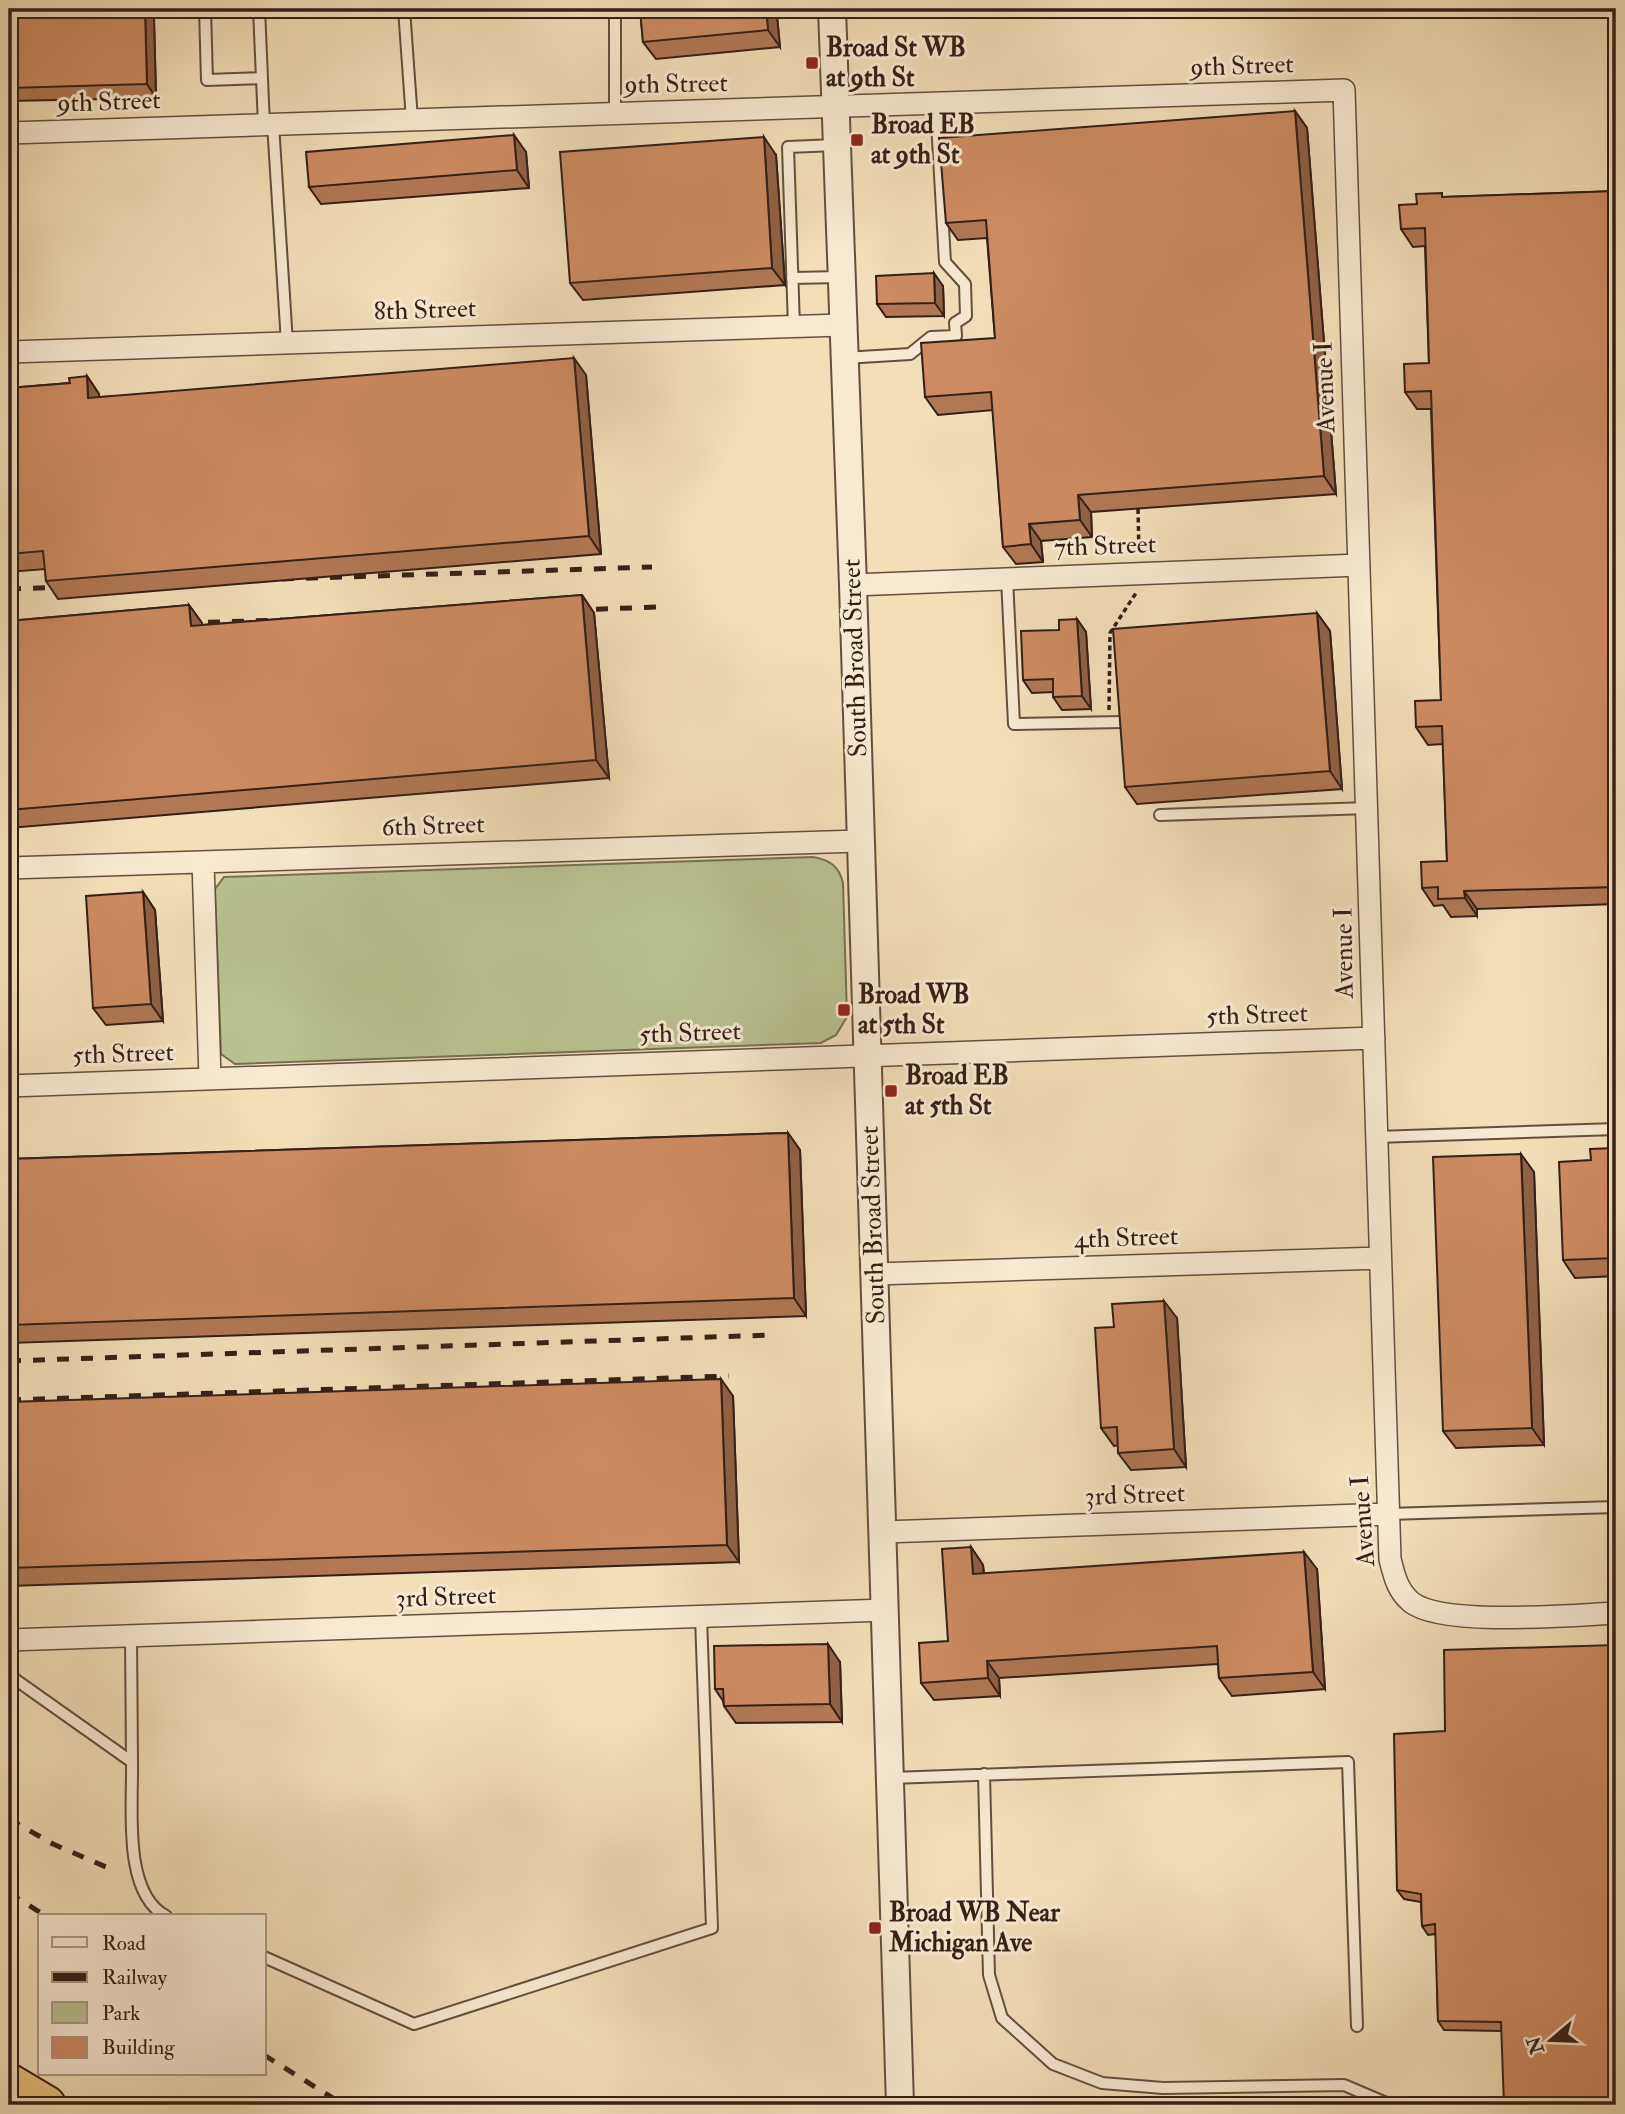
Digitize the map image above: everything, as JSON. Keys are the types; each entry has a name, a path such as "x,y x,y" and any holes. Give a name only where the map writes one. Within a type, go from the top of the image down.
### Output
{"highway":[{"path":"9,2084 46,2105"}],"street":[{"name":"South Broad Street","path":"832,9 884,1532 900,2105"},
{"name":"9th Street","path":"9,133 1344,90"},
{"name":"Avenue I","path":"1344,90 1369,808 1388,1514 1395,1579 1412,1603 1427,1610 1487,1617 1616,1613"},
{"name":"8th Street","path":"9,352 842,325"},
{"name":"7th Street","path":"853,585 1359,565"},
{"name":"6th Street","path":"9,868 860,841"},
{"path":"203,862 210,1078"},
{"name":"5th Street","path":"9,1086 1374,1038"},
{"name":"4th Street","path":"874,1274 1380,1258"},
{"name":"3rd Street","path":"884,1532 1388,1514"},
{"name":"3rd Street","path":"9,1640 885,1610"}],"lane":[{"path":"205,9 207,80 261,78"},
{"path":"259,9 261,78 268,125 287,342"},
{"path":"404,9 412,120"},
{"path":"615,9 615,114"},
{"path":"844,358 910,354 932,337 956,336 955,323 966,316 965,284 945,262 936,105"},
{"path":"794,327 788,147 836,145"},
{"path":"792,278 841,277"},
{"path":"1007,578 1014,724 1122,722"},
{"path":"1160,815 1369,808"},
{"path":"1376,1136 1616,1129"},
{"path":"1388,1514 1616,1507"},
{"path":"266,1958 414,2024 712,1928 701,1618"},
{"path":"131,1635 133,1846 139,1882 147,1897 164,1914"},
{"path":"9,1675 132,1762"},
{"path":"891,1778 1348,1762 1357,2026"},
{"path":"984,1774 989,1975 1002,2018 1053,2064 1102,2083 1152,2087 1344,2085 1391,2105"}],"path":[{"path":"1109,722 1110,633 1134,598 1138,573 1138,509"}],"green space":[{"path":"813,857 833,865 843,883 847,1017 836,1035 821,1043 235,1064 221,1054 215,889 224,877"}],"building":[{"path":"9,9 145,9 147,84 9,88"},
{"path":"640,9 766,9 768,30 643,42"},
{"path":"1295,111 1324,476 1078,495 1080,520 1029,524 1031,544 1003,547 991,392 925,397 921,343 995,338 986,220 946,223 939,138"},
{"path":"514,135 517,170 309,187 306,152"},
{"path":"764,137 772,268 570,283 560,152"},
{"path":"1616,191 1616,887 1464,891 1465,898 1438,899 1438,887 1422,888 1421,862 1447,861 1442,726 1416,727 1415,701 1441,700 1431,391 1405,392 1404,364 1429,363 1425,228 1401,229 1399,205 1417,204 1416,194 1442,193 1442,197"},
{"path":"934,273 935,303 877,304 876,276"},
{"path":"574,358 589,536 46,581 43,551 9,554 9,388 70,383 69,378 87,376 88,398"},
{"path":"582,595 596,760 9,810 9,621 189,605 191,626"},
{"path":"1317,613 1330,771 1125,787 1113,629"},
{"path":"1077,619 1082,696 1053,697 1053,679 1023,680 1021,631 1059,630 1059,620"},
{"path":"143,892 151,1004 93,1008 86,896"},
{"path":"788,1133 794,1298 9,1325 9,1159"},
{"path":"1616,1148 1616,1258 1563,1260 1559,1162 1591,1160 1590,1149"},
{"path":"1521,1154 1532,1428 1443,1431 1433,1157"},
{"path":"1164,1301 1174,1449 1118,1453 1117,1427 1101,1428 1095,1328 1114,1327 1112,1304"},
{"path":"721,1379 727,1545 9,1568 9,1402"},
{"path":"971,1547 973,1574 1304,1552 1313,1672 1219,1678 1217,1646 987,1661 988,1678 921,1683 919,1643 948,1641 942,1549"},
{"path":"828,1644 830,1704 724,1706 723,1689 715,1689 714,1646"},
{"path":"1616,1645 1616,2105 1504,2105 1501,2022 1438,2021 1435,1924 1422,1926 1421,1894 1397,1890 1394,1734 1445,1731 1444,1650"}],"railway":[{"path":"282,579 652,567"},
{"path":"9,589 68,587"},
{"path":"572,610 657,607"},
{"path":"184,623 282,620"},
{"path":"9,1361 771,1335"},
{"path":"9,1400 729,1376"},
{"path":"9,1819 53,1844 106,1867"},
{"path":"9,1893 43,1914"},
{"path":"266,2056 344,2105"}],"place":[{"name":"Broad St WB at 9th St","path":"812,63"},
{"name":"Broad EB at 9th St","path":"857,140"},
{"name":"Broad WB at 5th St","path":"844,1010"},
{"name":"Broad EB at 5th St","path":"891,1091"},
{"name":"Broad WB Near Michigan Ave","path":"875,1928"}]}
